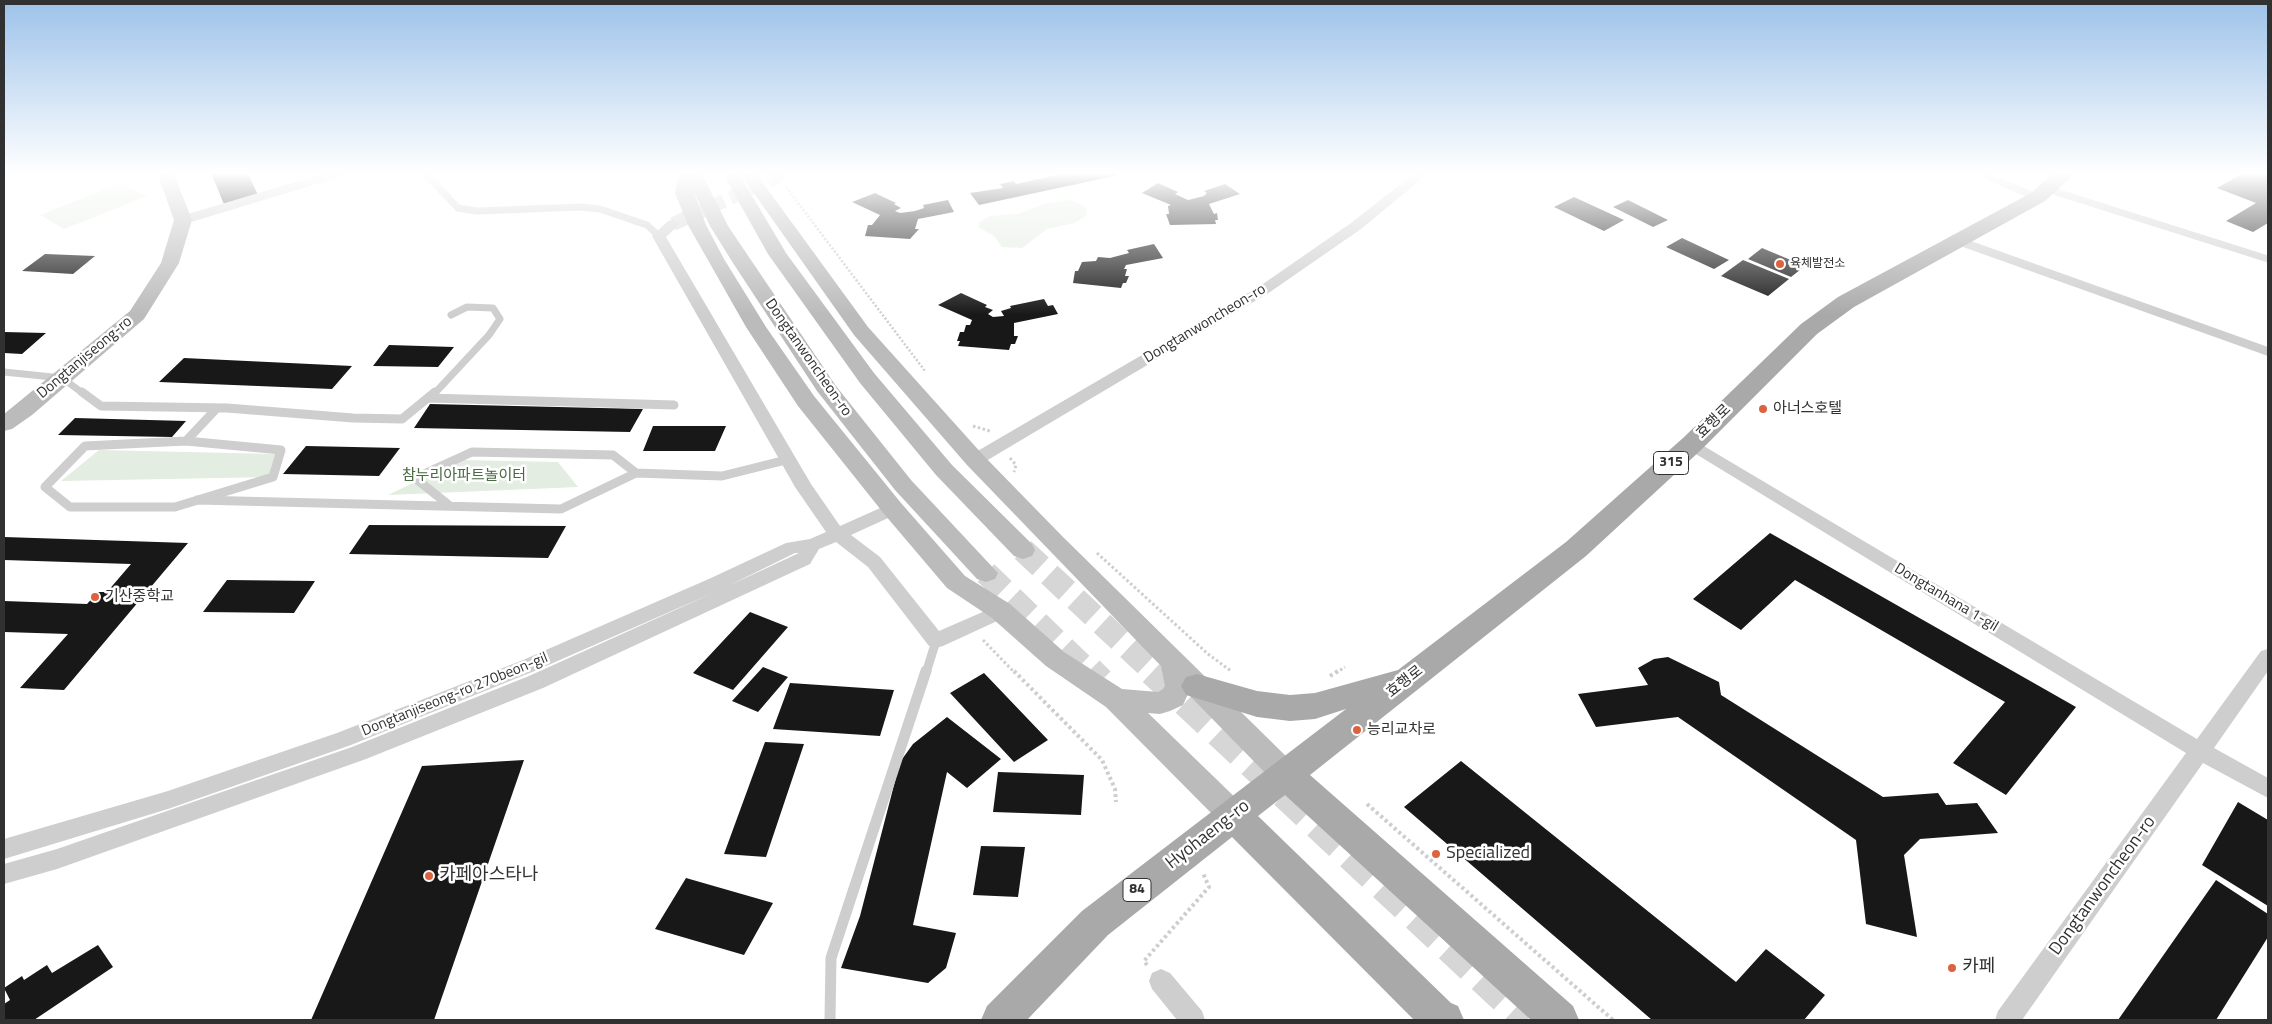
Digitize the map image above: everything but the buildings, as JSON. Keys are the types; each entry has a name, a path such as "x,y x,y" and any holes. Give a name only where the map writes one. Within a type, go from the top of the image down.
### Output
{"main road":[{"name":"Dongtanjiseong-ro","path":"4,424 137,315 170,263 183,220"},
{"path":"695,220 701,234 735,293 806,401 893,509 956,582 1001,611 1054,659 1116,699 1437,1016 1444,1020"},
{"name":"Dongtanwoncheon-ro","path":"716,220 742,263 817,375 902,485 986,573"},
{"path":"757,220 777,254 867,378 944,470 1022,550"},
{"path":"781,220 861,331 975,460 1054,543 1286,775 1559,1020"},
{"name":"효행로","path":"1286,775 1576,548 1692,444 1809,329 1846,302 1994,220"},
{"path":"1116,699 1160,703 1173,697 1179,686 1174,662"},
{"path":"1198,686 1257,704 1290,708 1315,706 1410,678"},
{"name":"Hyohaeng-ro","path":"1001,1020 1095,923 1286,775"}],"street":[{"name":"Dongtanwoncheon-ro","path":"975,460 1265,289 1364,220"},
{"path":"673,224 659,236 790,459 804,487 836,533 874,562 936,640 1001,611"},
{"path":"1957,240 2268,352"},
{"name":"Dongtanhana 1-gil","path":"1692,444 2200,751 2268,788"},
{"name":"Dongtanjiseong-ro 270beon-gil","path":"4,849 168,800 344,739 530,665 718,583 792,548 813,544 893,509"},
{"path":"4,874 57,859 359,753 527,686 662,626 804,559 813,544"},
{"path":"2200,751 2268,656"},
{"name":"Dongtanwoncheon-ro","path":"2007,1020 2200,751"},
{"path":"1161,981 1193,1020"}],"lane":[{"path":"630,220 647,226 659,236"},
{"path":"2134,220 2268,259"},
{"path":"4,372 62,378 101,406 217,408 352,418 402,419 428,398 489,335 500,319 494,308 467,307 451,315"},
{"path":"428,398 674,405"},
{"path":"186,441 217,408"},
{"path":"186,441 281,450 273,477 175,507 70,507 45,487 85,446 186,441"},
{"path":"450,506 415,478 472,452 613,455 636,473"},
{"path":"197,500 562,509 636,473 722,476 790,459"},
{"path":"830,1020 831,958 936,640"}],"path":[{"path":"816,220 927,374"},
{"path":"967,424 988,429 1016,465 1014,472 1018,480"},
{"path":"1091,547 1208,654 1234,673"},
{"path":"1327,678 1346,667"},
{"path":"1366,804 1613,1020"},
{"path":"1161,981 1144,961 1209,888 1192,848"}],"green space":[{"path":"48,220 87,220 64,229"},
{"path":"983,220 1080,220 1075,223 1047,229 1022,248 1002,247 994,236 979,228 979,223"},
{"path":"99,450 275,454 273,477 61,481"},
{"name":"참누리아파트놀이터","path":"460,460 558,462 578,487 388,495"}],"tunnel":[{"path":"673,224 682,220"},
{"path":"1023,550 1155,673"},
{"path":"986,573 1090,673"},
{"path":"1089,671 1100,682"},
{"path":"1153,671 1527,1020"}],"place":[{"name":"육체발전소","path":"1780,264"},
{"name":"아너스호텔","path":"1763,409"},
{"name":"기산중학교","path":"95,597"},
{"name":"능리교차로","path":"1357,730"},
{"name":"Specialized","path":"1436,854"},
{"name":"카페아스타나","path":"429,876"},
{"name":"카페","path":"1952,968"}]}
